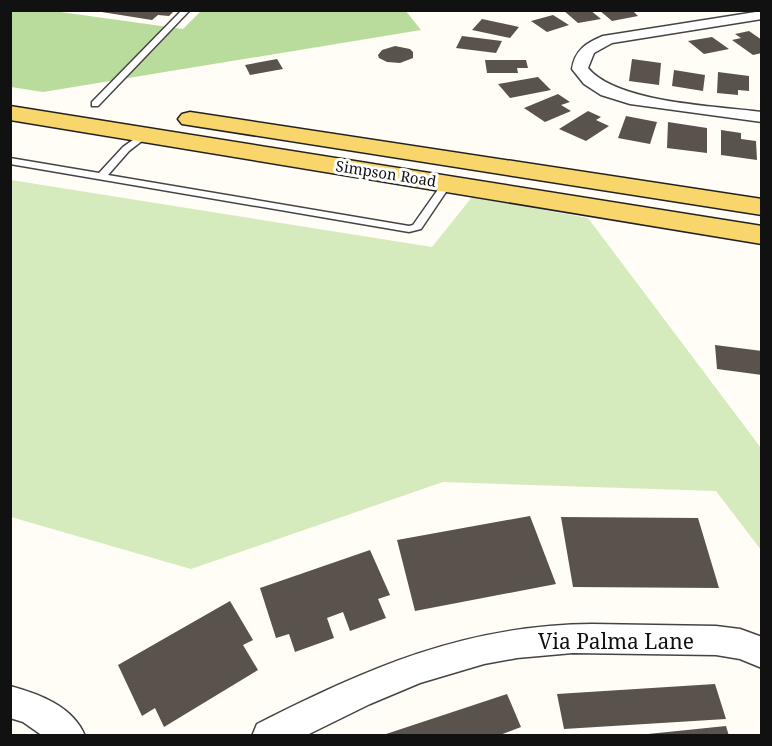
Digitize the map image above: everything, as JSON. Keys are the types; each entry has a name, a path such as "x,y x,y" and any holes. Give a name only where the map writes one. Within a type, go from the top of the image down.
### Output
{"main road":[{"path":"10,92 119,108"},
{"name":"Simpson Road","path":"10,113 762,235"},
{"name":"Simpson Road","path":"166,115 762,207"},
{"path":"447,183 466,174 498,171 572,183 618,186"}],"street":[{"path":"762,15 609,39 591,46 581,56 580,69 590,81 607,91 636,100 762,117"},
{"name":"Via Palma Lane","path":"269,735 351,694 440,661 516,644 578,638 729,642 762,653"},
{"path":"10,702 31,708 68,735"}],"lane":[{"path":"80,102 187,10"},
{"path":"102,177 126,150 144,135"},
{"path":"10,161 409,229 417,227 447,183"}],"green space":[{"path":"405,10 421,30 43,92 11,87 10,11 53,11 183,29 201,11"},
{"path":"11,180 432,247 472,197 588,218 761,448 761,550 716,491 443,482 191,569 11,517"}],"building":[{"path":"89,10 175,10 169,16 158,15 152,20"},
{"path":"563,10 590,10 601,19 578,23"},
{"path":"599,10 632,10 638,16 612,21"},
{"path":"553,15 569,25 547,32 531,21"},
{"path":"482,19 519,27 510,38 472,30"},
{"path":"749,31 762,40 762,53 753,55 732,40 741,38 735,34"},
{"path":"462,36 502,41 496,53 456,48"},
{"path":"712,37 729,49 704,54 688,41"},
{"path":"395,46 410,49 413,52 413,58 400,63 387,62 379,58 378,55 382,50"},
{"path":"277,59 283,69 250,75 245,65"},
{"path":"632,59 661,63 659,85 629,81"},
{"path":"485,60 526,60 528,68 517,68 518,73 487,73"},
{"path":"674,70 705,75 703,91 672,86"},
{"path":"718,72 749,76 749,91 738,90 738,95 717,93"},
{"path":"538,77 551,90 510,98 498,84"},
{"path":"558,94 570,102 561,105 571,111 545,122 524,108"},
{"path":"588,111 601,117 596,120 609,126 586,141 559,129"},
{"path":"626,116 657,122 650,144 618,138"},
{"path":"668,122 707,128 707,153 667,148"},
{"path":"721,130 741,133 741,139 756,141 757,160 721,155"},
{"path":"715,345 762,351 762,375 717,369"},
{"path":"530,516 556,584 415,611 397,540"},
{"path":"561,517 698,518 719,588 573,587"},
{"path":"370,550 390,595 378,599 386,618 350,631 343,612 327,618 334,638 295,652 289,634 276,638 260,588"},
{"path":"230,601 253,640 243,645 258,670 164,727 155,708 142,716 118,665"},
{"path":"715,684 726,719 564,729 557,694"},
{"path":"507,694 521,727 497,736 380,736"},
{"path":"726,726 729,736 648,736 648,734"}]}
